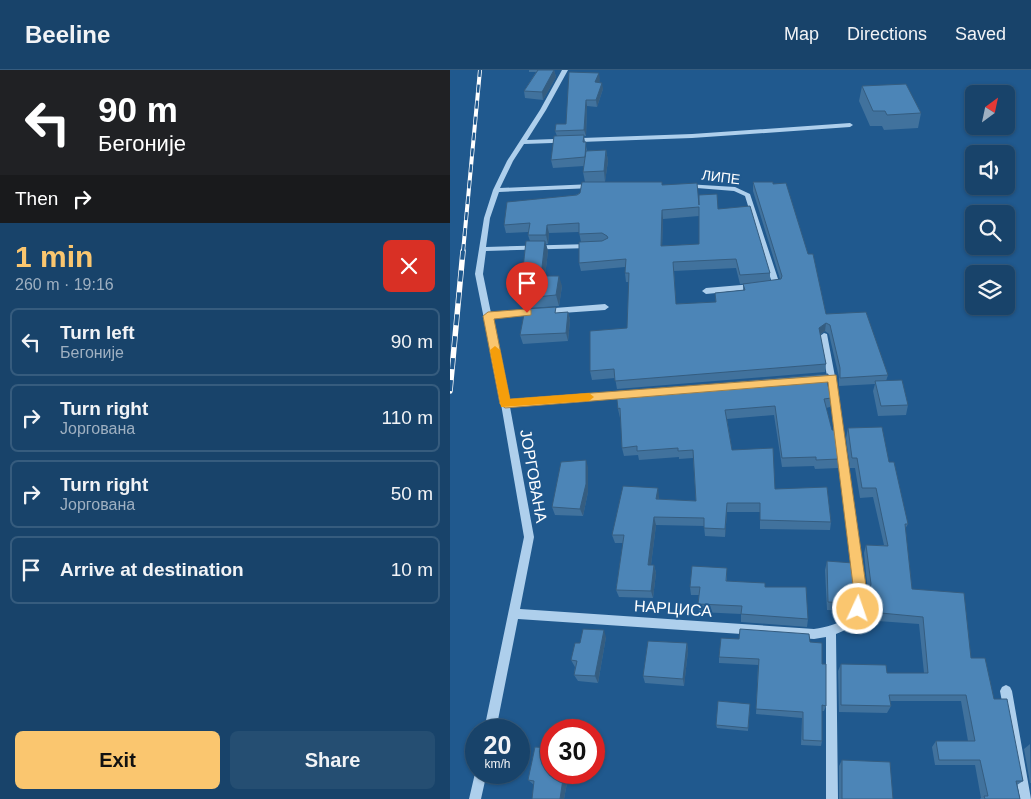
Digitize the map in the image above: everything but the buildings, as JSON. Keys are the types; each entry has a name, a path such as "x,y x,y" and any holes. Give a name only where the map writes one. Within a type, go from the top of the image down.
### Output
{"street":[{"name":"ЈОРГОВАНА","path":"492,719 529,536 479,274 487,218 496,190 510,161 565,70"},
{"path":"523,142 702,136 850,125"},
{"path":"496,190 600,185"},
{"name":"ЛИПЕ","path":"676,185 736,189 748,195 776,285 706,291"},
{"path":"483,249 595,246"},
{"path":"488,316 604,307"},
{"name":"НАРЦИСА","path":"514,614 814,634 831,632 844,627 853,619 858,609 861,593 828,378 824,336"},
{"path":"505,404 634,393"},
{"path":"831,632 832,799"},
{"path":"1006,691 1026,799"},
{"path":"475,799 478,784"}],"railway":[{"path":"463,252 480,70"},
{"path":"450,391 463,251"}],"slow traffic":[{"path":"495,350 505,404 589,397"}],"route":[{"path":"527,313 488,316 505,404 832,377 861,593 858,609"}]}
